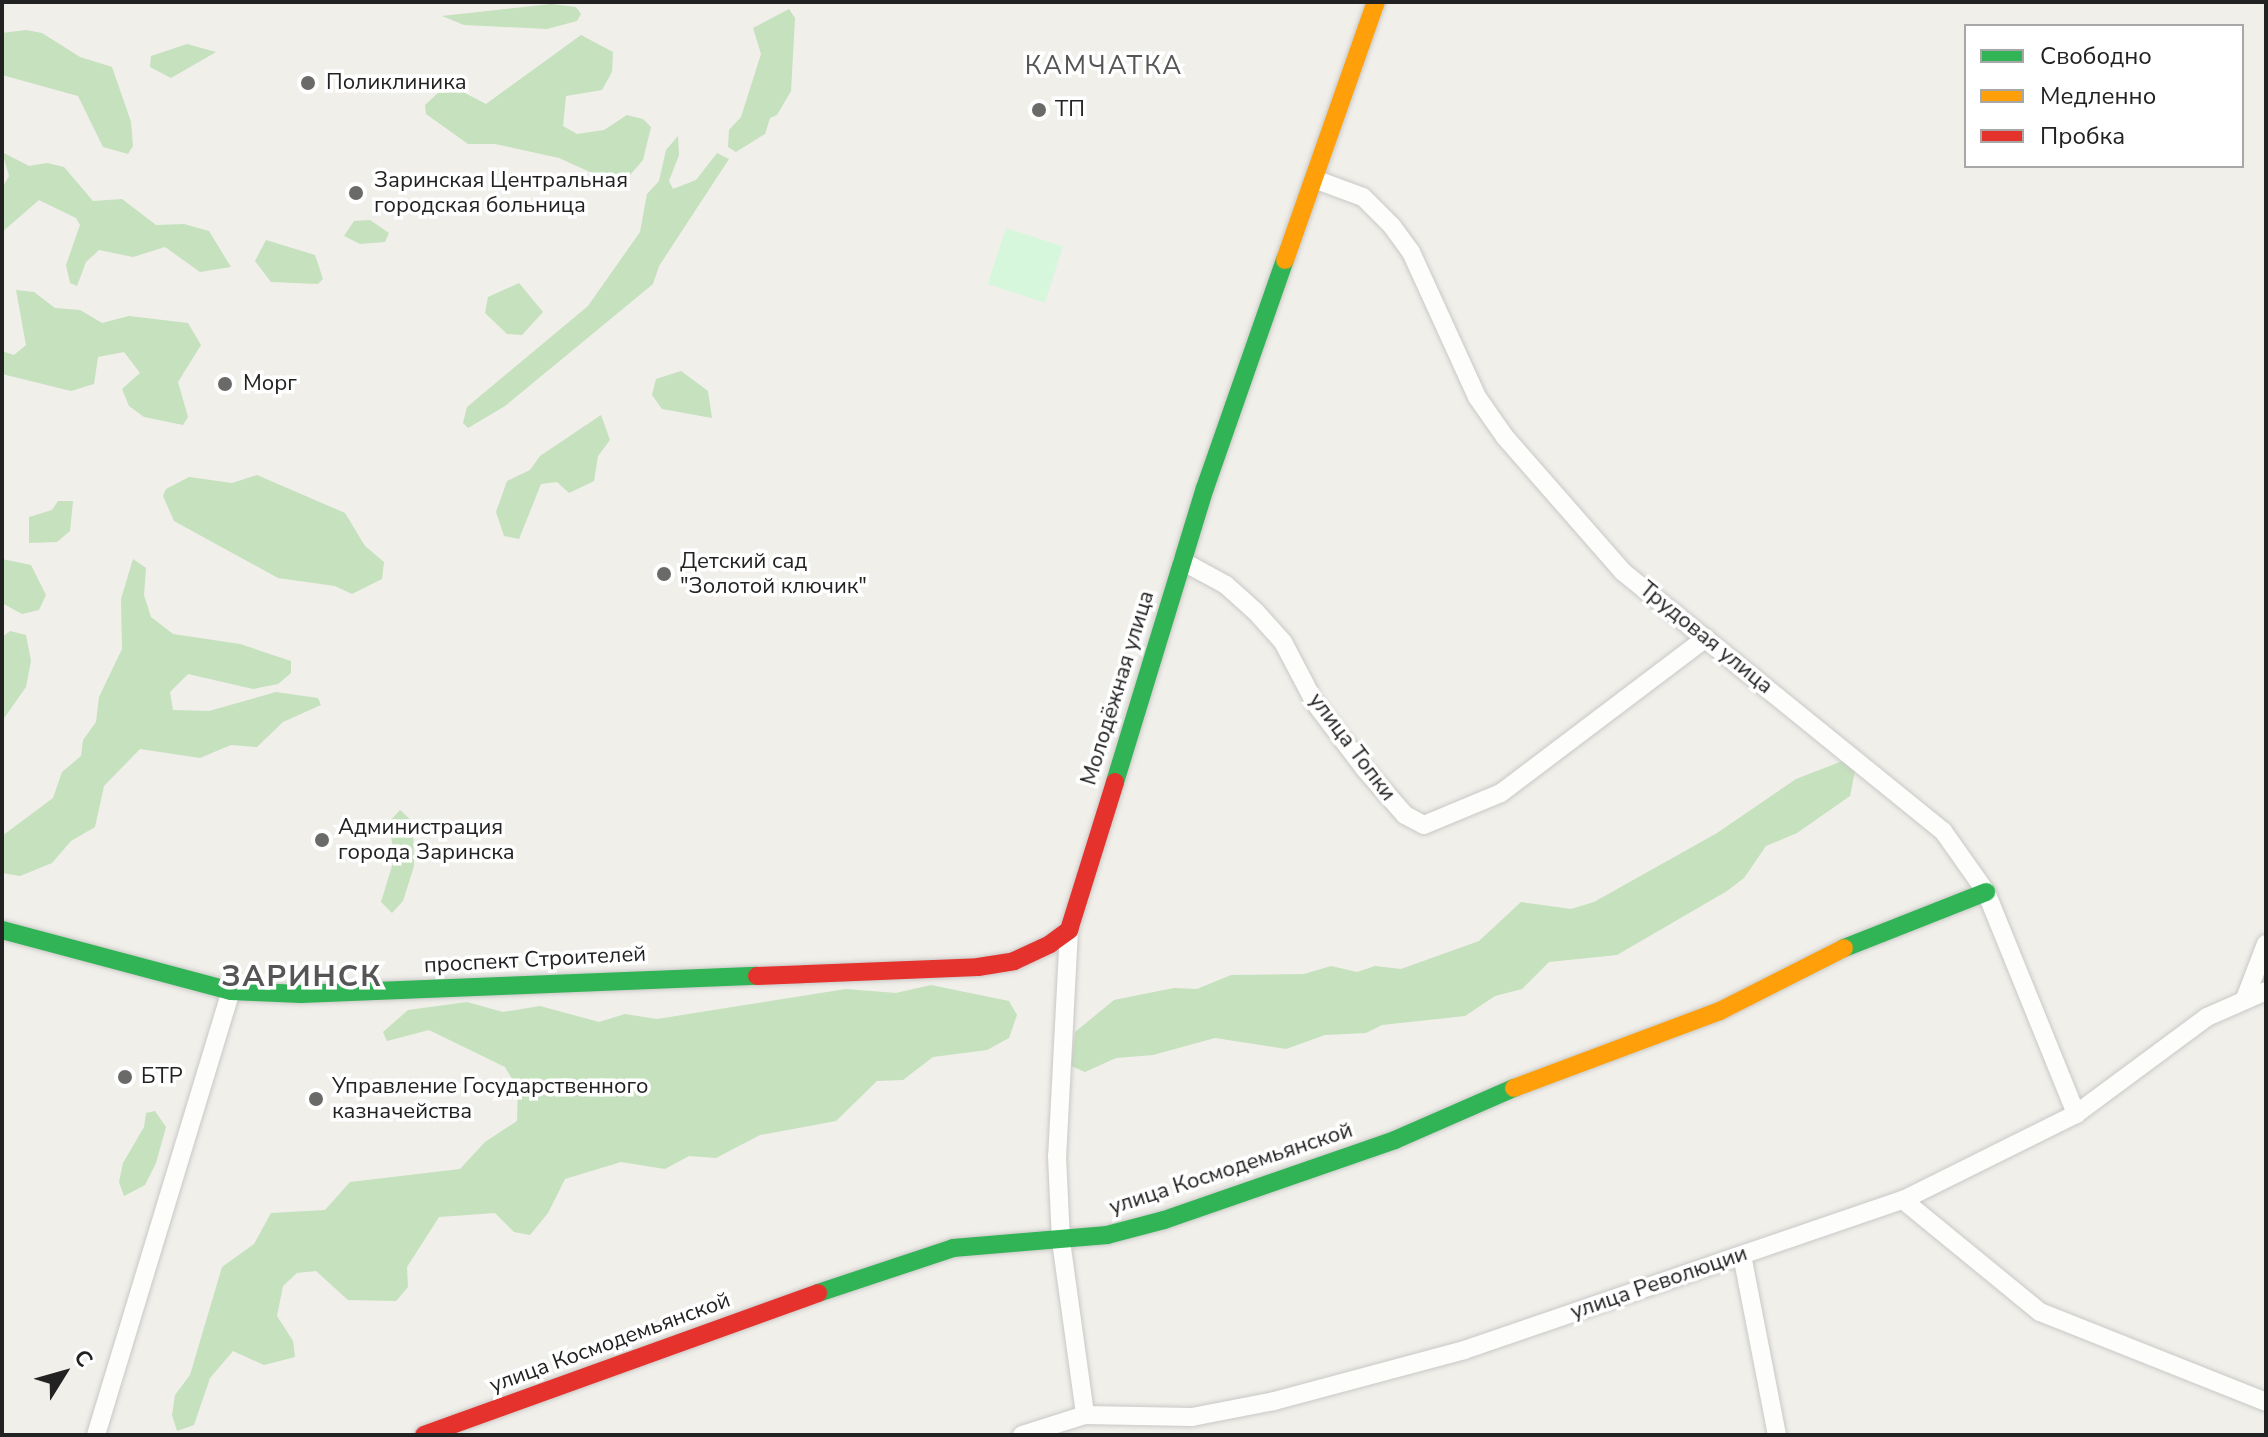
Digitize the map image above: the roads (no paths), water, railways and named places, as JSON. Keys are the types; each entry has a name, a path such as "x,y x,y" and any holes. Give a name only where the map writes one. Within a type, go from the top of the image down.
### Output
{"street":[{"name":"Молодёжная улица","path":"1085,1415 1061,1241 1057,1141 1069,930 1182,561 1376,2"},
{"name":"Трудовая улица","path":"1314,179 1363,197 1392,226 1411,252 1477,397 1505,437 1623,572 1943,831 1986,892 2076,1114"},
{"name":"улица Топки","path":"1182,561 1226,585 1256,612 1283,642 1315,703 1364,768 1405,815 1424,825 1501,793 1706,638"},
{"name":"улица Космодемьянской","path":"424,1435 903,1262 953,1248 1061,1241 1164,1220 1395,1140 1504,1092 1720,1011 1851,944 1986,892"},
{"name":"проспект Строителей","path":"2,930 231,991 380,993 601,979 978,967 1014,961 1069,930"},
{"path":"2246,996 2266,944"},
{"path":"96,1435 231,991"},
{"name":"улица Революции","path":"1022,1435 1085,1415 1193,1426 1464,1350 1903,1200 2076,1114 2207,1017 2246,996 2266,991"},
{"path":"1903,1200 2040,1312 2266,1402"},
{"path":"1742,1255 1777,1435"}],"place":[{"name":"Поликлиника","path":"308,83"},
{"name":"ТП","path":"1039,110"},
{"name":"Заринская Центральная городская больница","path":"356,193"},
{"name":"Морг","path":"225,384"},
{"name":"Детский сад \"Золотой ключик\"","path":"664,574"},
{"name":"Администрация города Заринска","path":"322,840"},
{"name":"БТР","path":"125,1077"},
{"name":"Управление Государственного казначейства","path":"316,1099"}],"district":[{"name":"КАМЧАТКА","path":"1104,66"},
{"name":"ЗАРИНСК","path":"302,977"}]}
